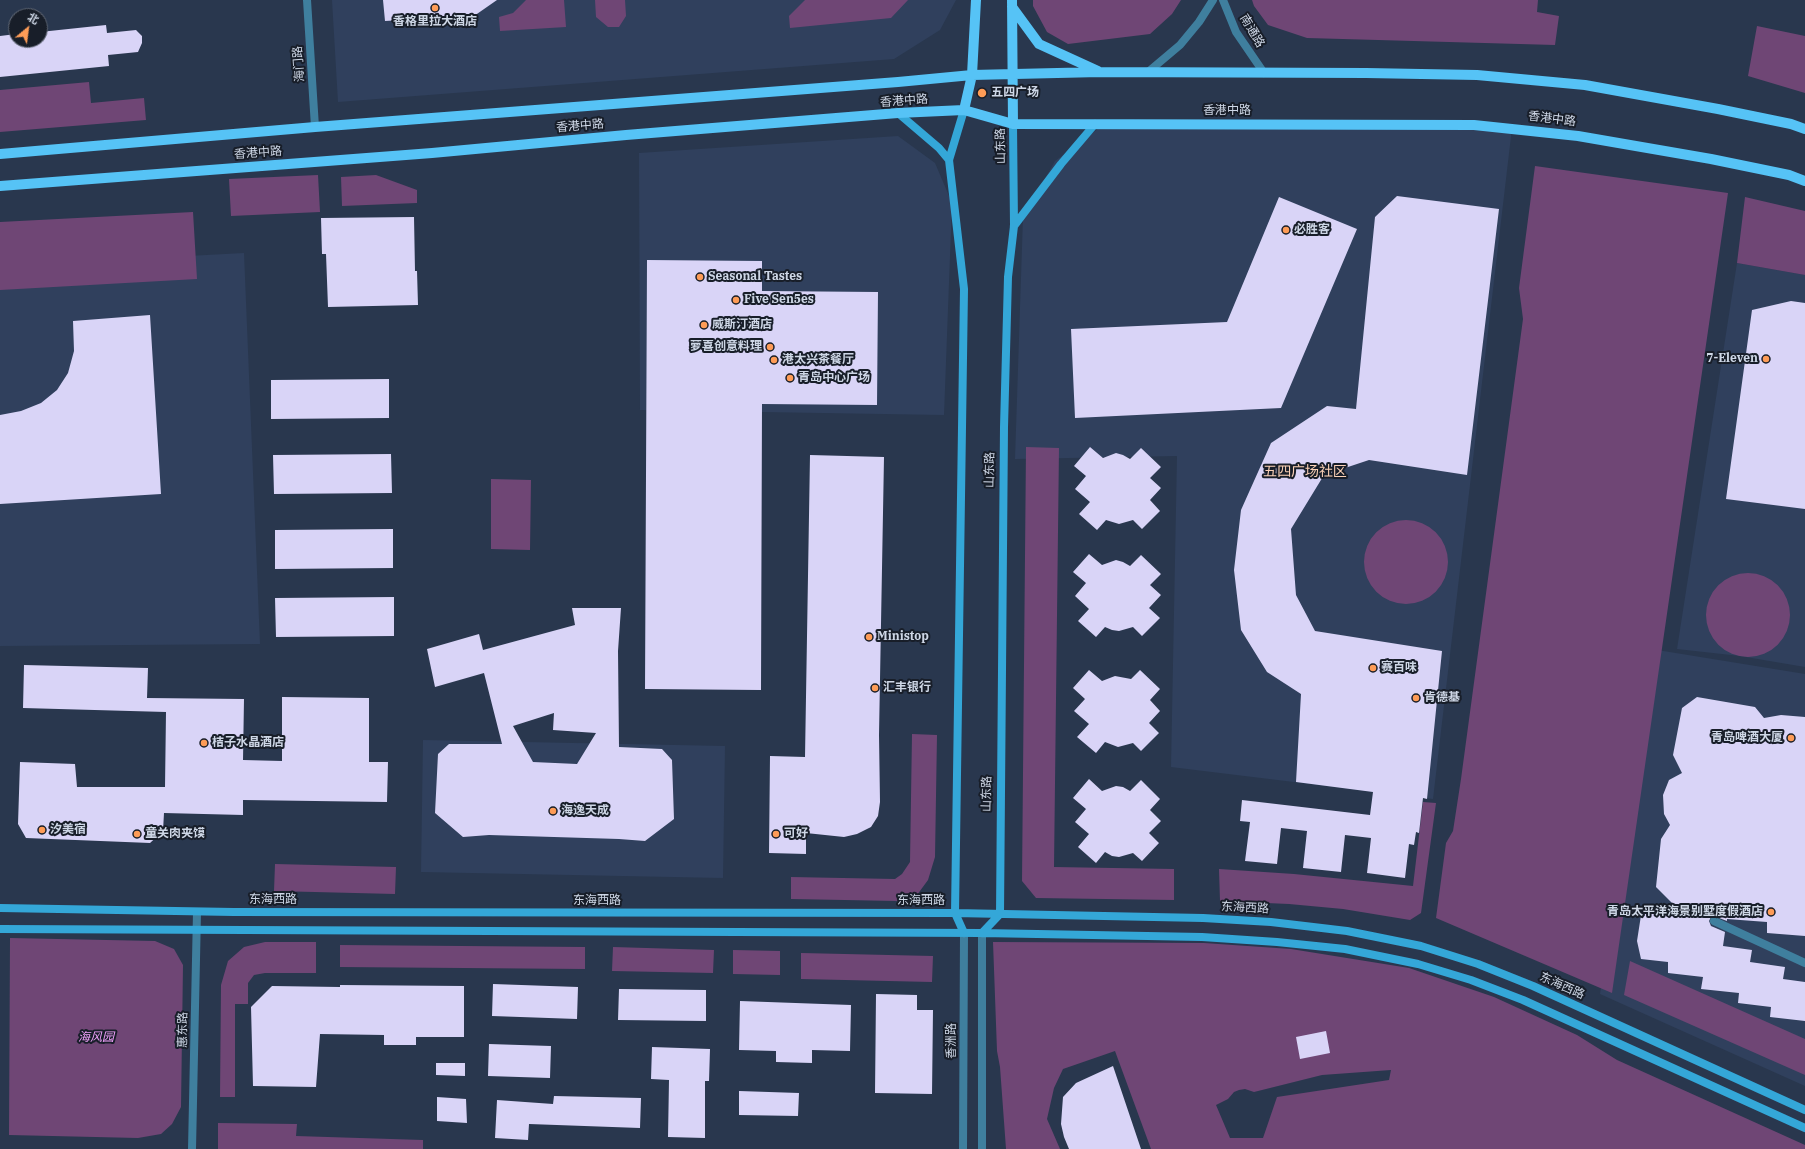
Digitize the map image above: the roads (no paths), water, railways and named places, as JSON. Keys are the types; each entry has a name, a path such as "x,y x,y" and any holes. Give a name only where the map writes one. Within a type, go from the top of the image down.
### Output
{"main road":[{"path":"964,933 956,913 964,289 949,160 964,110 972,75 976,0"},
{"path":"1012,3 1039,44 1100,72"},
{"name":"山东路","path":"1000,914 1004,427 1008,277 1014,226 1012,3"},
{"name":"香港中路","path":"0,154 315,127 972,75 1100,72 1477,75 1585,85 1718,109 1791,124 1805,129"},
{"name":"香港中路","path":"0,186 432,153 626,135 964,110 1013,124 1474,125 1578,136 1710,159 1789,175 1805,181"},
{"path":"898,114 939,148 949,160"},
{"path":"1014,226 1061,164 1095,124"},
{"name":"东海西路","path":"0,908 197,912 956,913 1202,918 1271,922 1347,931 1421,946 1478,964 1533,986 1805,1110"},
{"path":"982,933 1000,914"},
{"path":"0,929 982,933 1202,937 1277,942 1345,949 1418,964 1471,980 1523,1000 1805,1128"}],"street":[{"name":"海门路","path":"307,0 315,127"},
{"path":"1148,72 1180,45 1199,22 1213,0"},
{"name":"南通路","path":"1223,0 1236,32 1264,73"},
{"name":"惠东路","path":"192,1149 197,912"},
{"path":"1714,921 1805,963"},
{"name":"香洲路","path":"963,1149 964,933"},
{"path":"982,933 982,1149"}],"place":[{"name":"香格里拉大酒店","path":"435,8"},
{"name":"五四广场","path":"982,93"},
{"name":"必胜客","path":"1286,230"},
{"name":"Seasonal Tastes","path":"700,277"},
{"name":"Five Sen5es","path":"736,300"},
{"name":"威斯汀酒店","path":"704,325"},
{"name":"萝喜创意料理","path":"770,347"},
{"name":"7-Eleven","path":"1766,359"},
{"name":"港太兴茶餐厅","path":"774,360"},
{"name":"青岛中心广场","path":"790,378"},
{"name":"Ministop","path":"869,637"},
{"name":"赛百味","path":"1373,668"},
{"name":"汇丰银行","path":"875,688"},
{"name":"肯德基","path":"1416,698"},
{"name":"青岛啤酒大厦","path":"1791,738"},
{"name":"桔子水晶酒店","path":"204,743"},
{"name":"海逸天成","path":"553,811"},
{"name":"汐美宿","path":"42,830"},
{"name":"童关肉夹馍","path":"137,834"},
{"name":"可好","path":"776,834"},
{"name":"青岛太平洋海景别墅度假酒店","path":"1771,912"}],"district":[{"name":"五四广场社区","path":"1305,472"}],"park label":[{"name":"海风园","path":"96,1038"}]}
